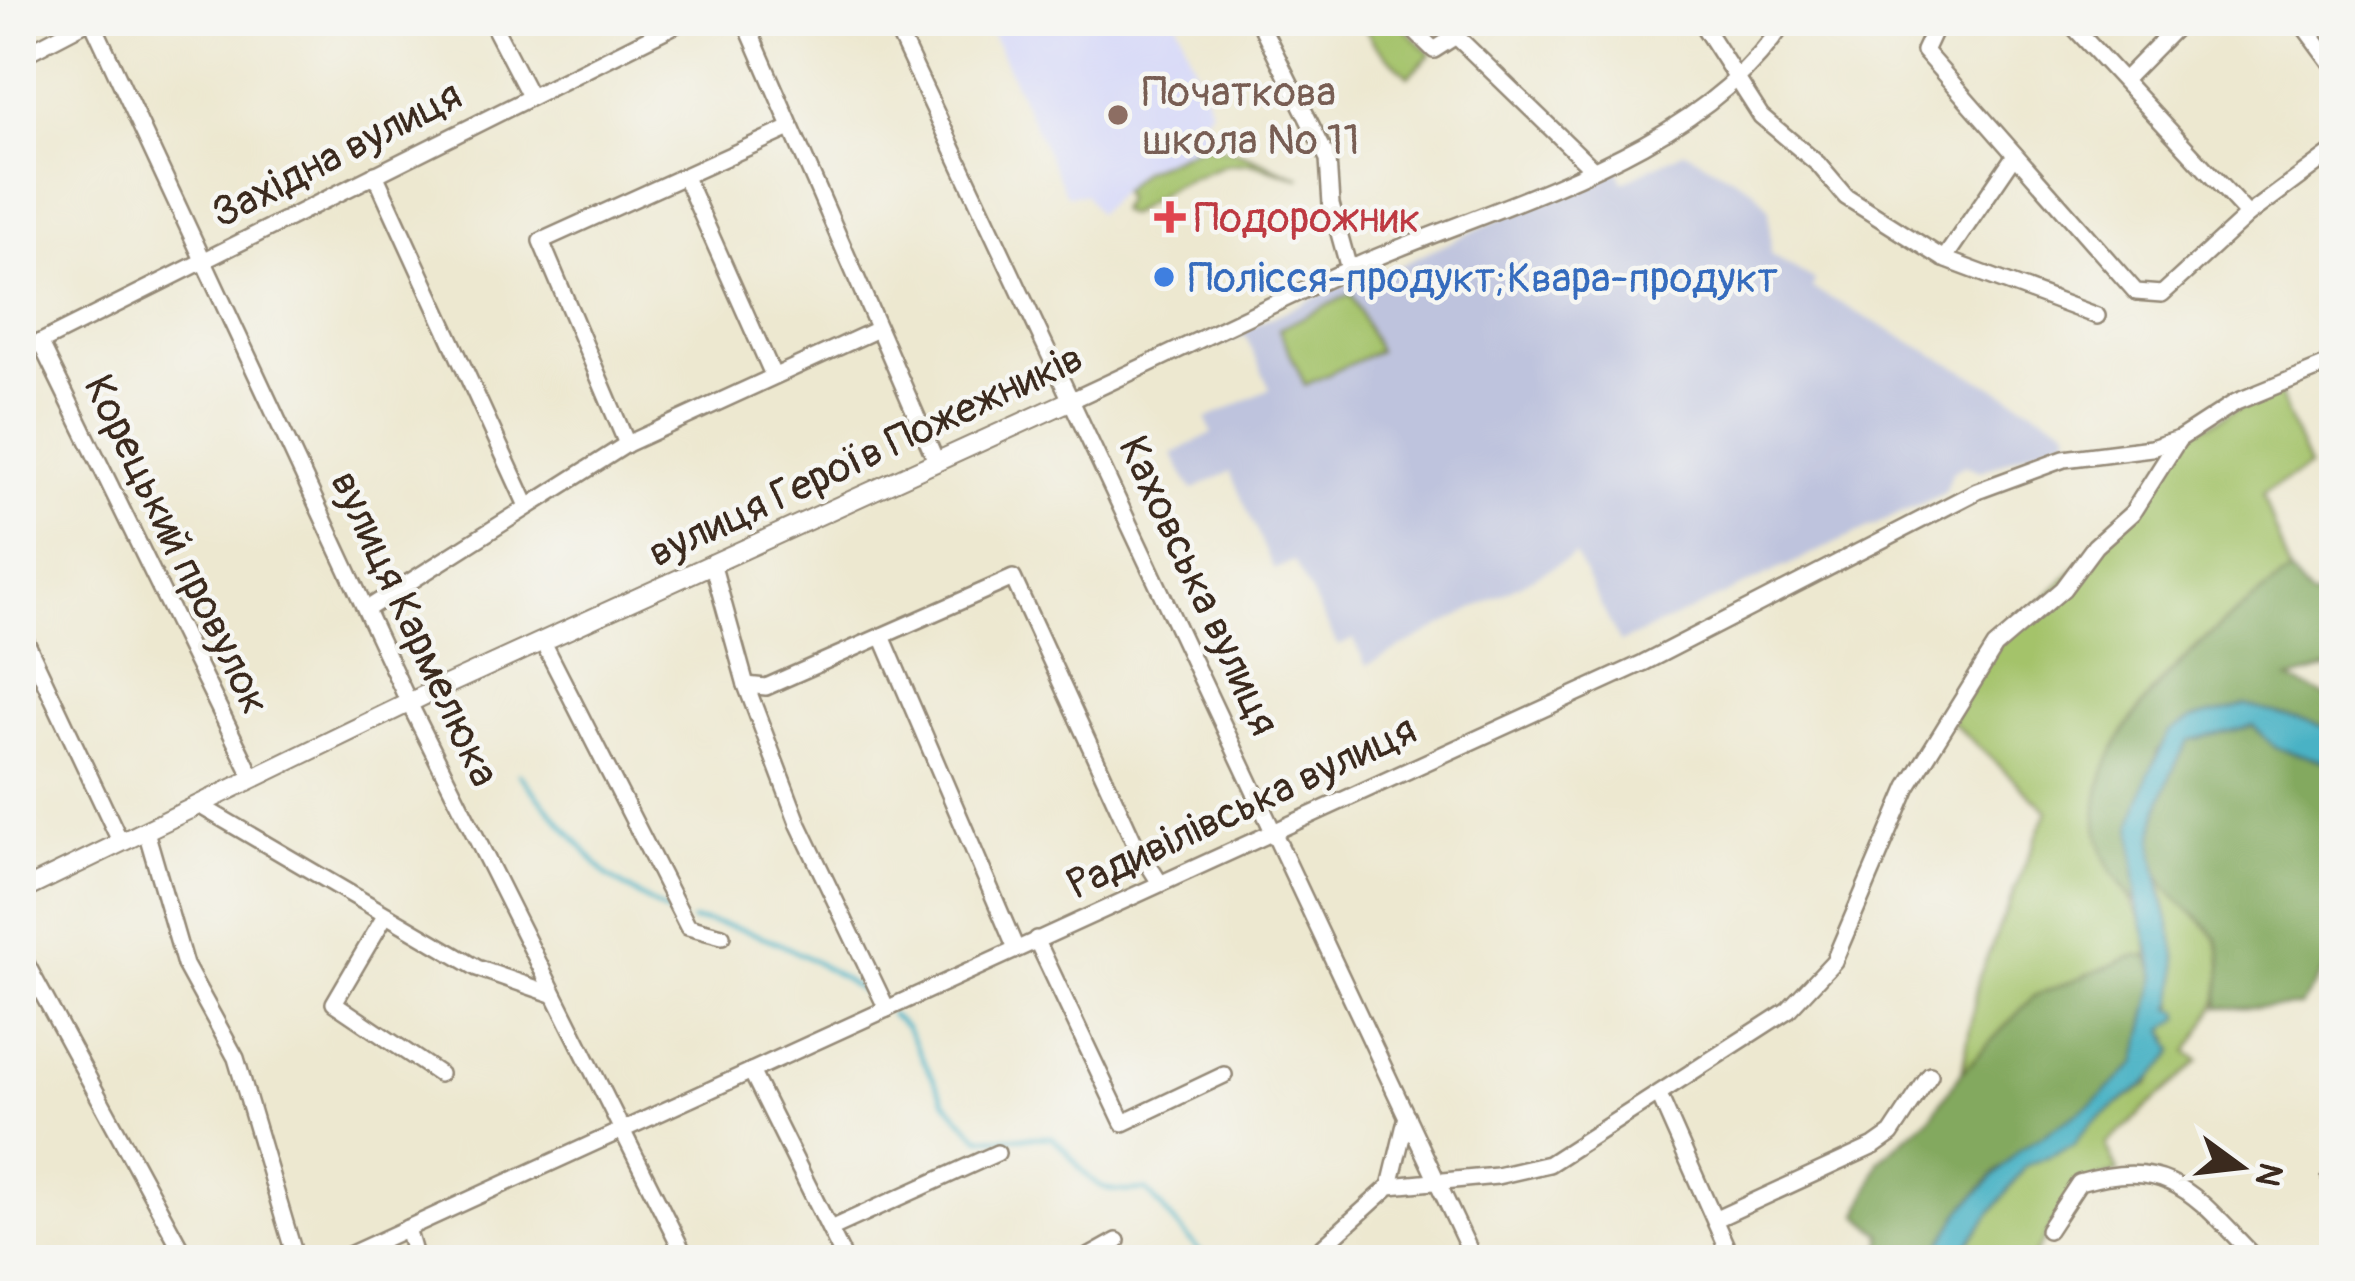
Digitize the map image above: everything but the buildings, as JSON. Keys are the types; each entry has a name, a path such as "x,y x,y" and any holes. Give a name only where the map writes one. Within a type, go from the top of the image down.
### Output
{"street":[{"path":"21,56 90,21"},
{"name":"вулиця Кармелюка","path":"90,21 409,703 687,1260"},
{"path":"491,21 530,96"},
{"name":"Західна вулиця","path":"21,352 683,21"},
{"path":"745,21 788,129 936,460"},
{"name":"Каховська вулиця","path":"893,21 1474,1260"},
{"path":"1259,21 1328,159 1331,204 1349,269"},
{"path":"1404,21 1434,50 1456,29 1592,168"},
{"path":"1700,21 1761,116 1818,164 1831,184 1944,259 2097,316"},
{"name":"вулиця Героїв Пожежників","path":"21,891 409,703 1349,269 1646,143 1763,56 1785,21"},
{"path":"1938,21 1924,51 2136,292 2162,294 2248,215 2334,151"},
{"path":"2068,21 2248,215"},
{"path":"2124,80 2182,21"},
{"path":"2300,21 2334,67"},
{"path":"627,444 539,245 788,129"},
{"path":"1944,259 2015,155"},
{"path":"375,174 527,506"},
{"path":"685,177 773,375"},
{"path":"367,609 627,444 878,329"},
{"name":"Корецький провулок","path":"40,342 253,778"},
{"path":"1390,1186 1549,1164 1660,1097 1787,1010 1834,961 1908,787 1994,647 2063,589 2096,546 2132,514 2179,439 2236,402 2334,362"},
{"name":"Радивілівська вулиця","path":"338,1260 1643,663 1999,482 2064,459 2179,439"},
{"path":"2141,449 2152,461 2150,484"},
{"path":"712,563 746,685 799,825 887,1009"},
{"path":"746,685 766,687 1013,578 1134,842 1160,883"},
{"path":"21,631 122,843"},
{"path":"882,636 1016,949"},
{"path":"543,642 688,927 722,936"},
{"path":"199,806 477,968 552,994"},
{"path":"146,831 185,965 236,1058 296,1260"},
{"path":"385,916 334,1003 439,1075"},
{"path":"1036,939 1123,1123 1224,1075"},
{"path":"21,954 187,1260"},
{"path":"751,1071 844,1260"},
{"path":"1716,1219 1874,1147 1892,1134 1930,1075"},
{"path":"1660,1097 1732,1260"},
{"path":"1308,1260 1390,1186 1407,1116"},
{"path":"830,1229 997,1153"},
{"path":"2048,1230 2079,1184 2139,1171 2182,1184 2258,1260"},
{"path":"407,1228 416,1260"},
{"path":"1083,1260 1117,1241"}],"shaded area":[{"name":"Початкова школа № 11","path":"986,21 1177,21 1211,109 1201,121 1208,142 1140,170 1097,214 1085,194 1066,195"},
{"path":"1685,151 1754,189 1769,209 1771,255 1815,280 1812,288 2067,427 2069,435 1981,471 1965,465 1952,472 1944,493 1620,643 1575,555 1366,666 1354,639 1338,646 1294,561 1274,570 1230,472 1192,490 1172,454 1212,433 1206,419 1270,389 1245,335 1222,345 1221,341 1348,282 1352,288 1596,174 1617,167 1623,182"}],"green space":[{"path":"1361,21 1397,21 1431,54 1408,76 1374,43"},
{"path":"1203,145 1236,151 1301,178 1251,163 1224,165 1174,185 1128,215 1119,211 1125,198 1121,191 1142,171"},
{"path":"1351,294 1378,351 1305,385 1279,329"},
{"path":"2277,389 2309,467 2262,494 2290,573 2186,656 2128,726 2109,764 2101,806 2105,849 2116,878 2138,911 2149,957 2137,955 2034,996 1962,1072 1979,977 2047,811 1950,720 1995,647 2132,513 2179,439"},
{"path":"2290,573 2312,598 2334,593 2334,667 2289,680 2334,700 2334,729 2245,705 2158,750 2132,824 2138,904 2106,858 2097,811 2107,764 2133,719 2168,676 2209,636"},
{"path":"2253,726 2276,748 2334,764 2334,956 2300,1006 2217,1008 2218,942 2163,881 2156,865 2155,828 2165,790 2189,740"},
{"path":"2160,877 2213,934 2221,955 2221,985 2187,1052 2199,1060 2106,1145 2118,1172 2079,1184 2031,1260 1956,1260 2026,1166 2065,1149 2081,1130 2151,1082 2171,1039 2165,1030 2174,1021 2176,956"},
{"path":"2137,955 2149,957 2157,976 2136,1064 2092,1104 1997,1171 1962,1210 1932,1260 1882,1260 1882,1234 1859,1215 1880,1160 1930,1117 1962,1072 2034,996"}],"water":[{"path":"2245,705 2334,729 2334,764 2276,748 2253,726 2189,740 2164,791 2154,832 2177,969 2172,1008 2180,1011 2181,1018 2165,1029 2174,1050 2151,1079 2093,1122 2075,1145 2026,1166 1956,1260 1932,1260 1962,1210 2020,1149 2092,1104 2136,1064 2157,976 2138,904 2132,824 2148,774 2170,732 2191,719"}],"waterway":[{"path":"519,774 607,876 681,921"},
{"path":"692,921 740,929 790,948 877,1003"},
{"path":"890,1014 906,1027 945,1101 980,1138 1052,1137 1101,1186 1146,1190 1207,1260"}],"place":[{"name":"Початкова школа № 11","path":"1118,115"},
{"name":"Подорожник","path":"1170,217"},
{"name":"Полісся-продукт;Квара-продукт","path":"1164,277"}]}
